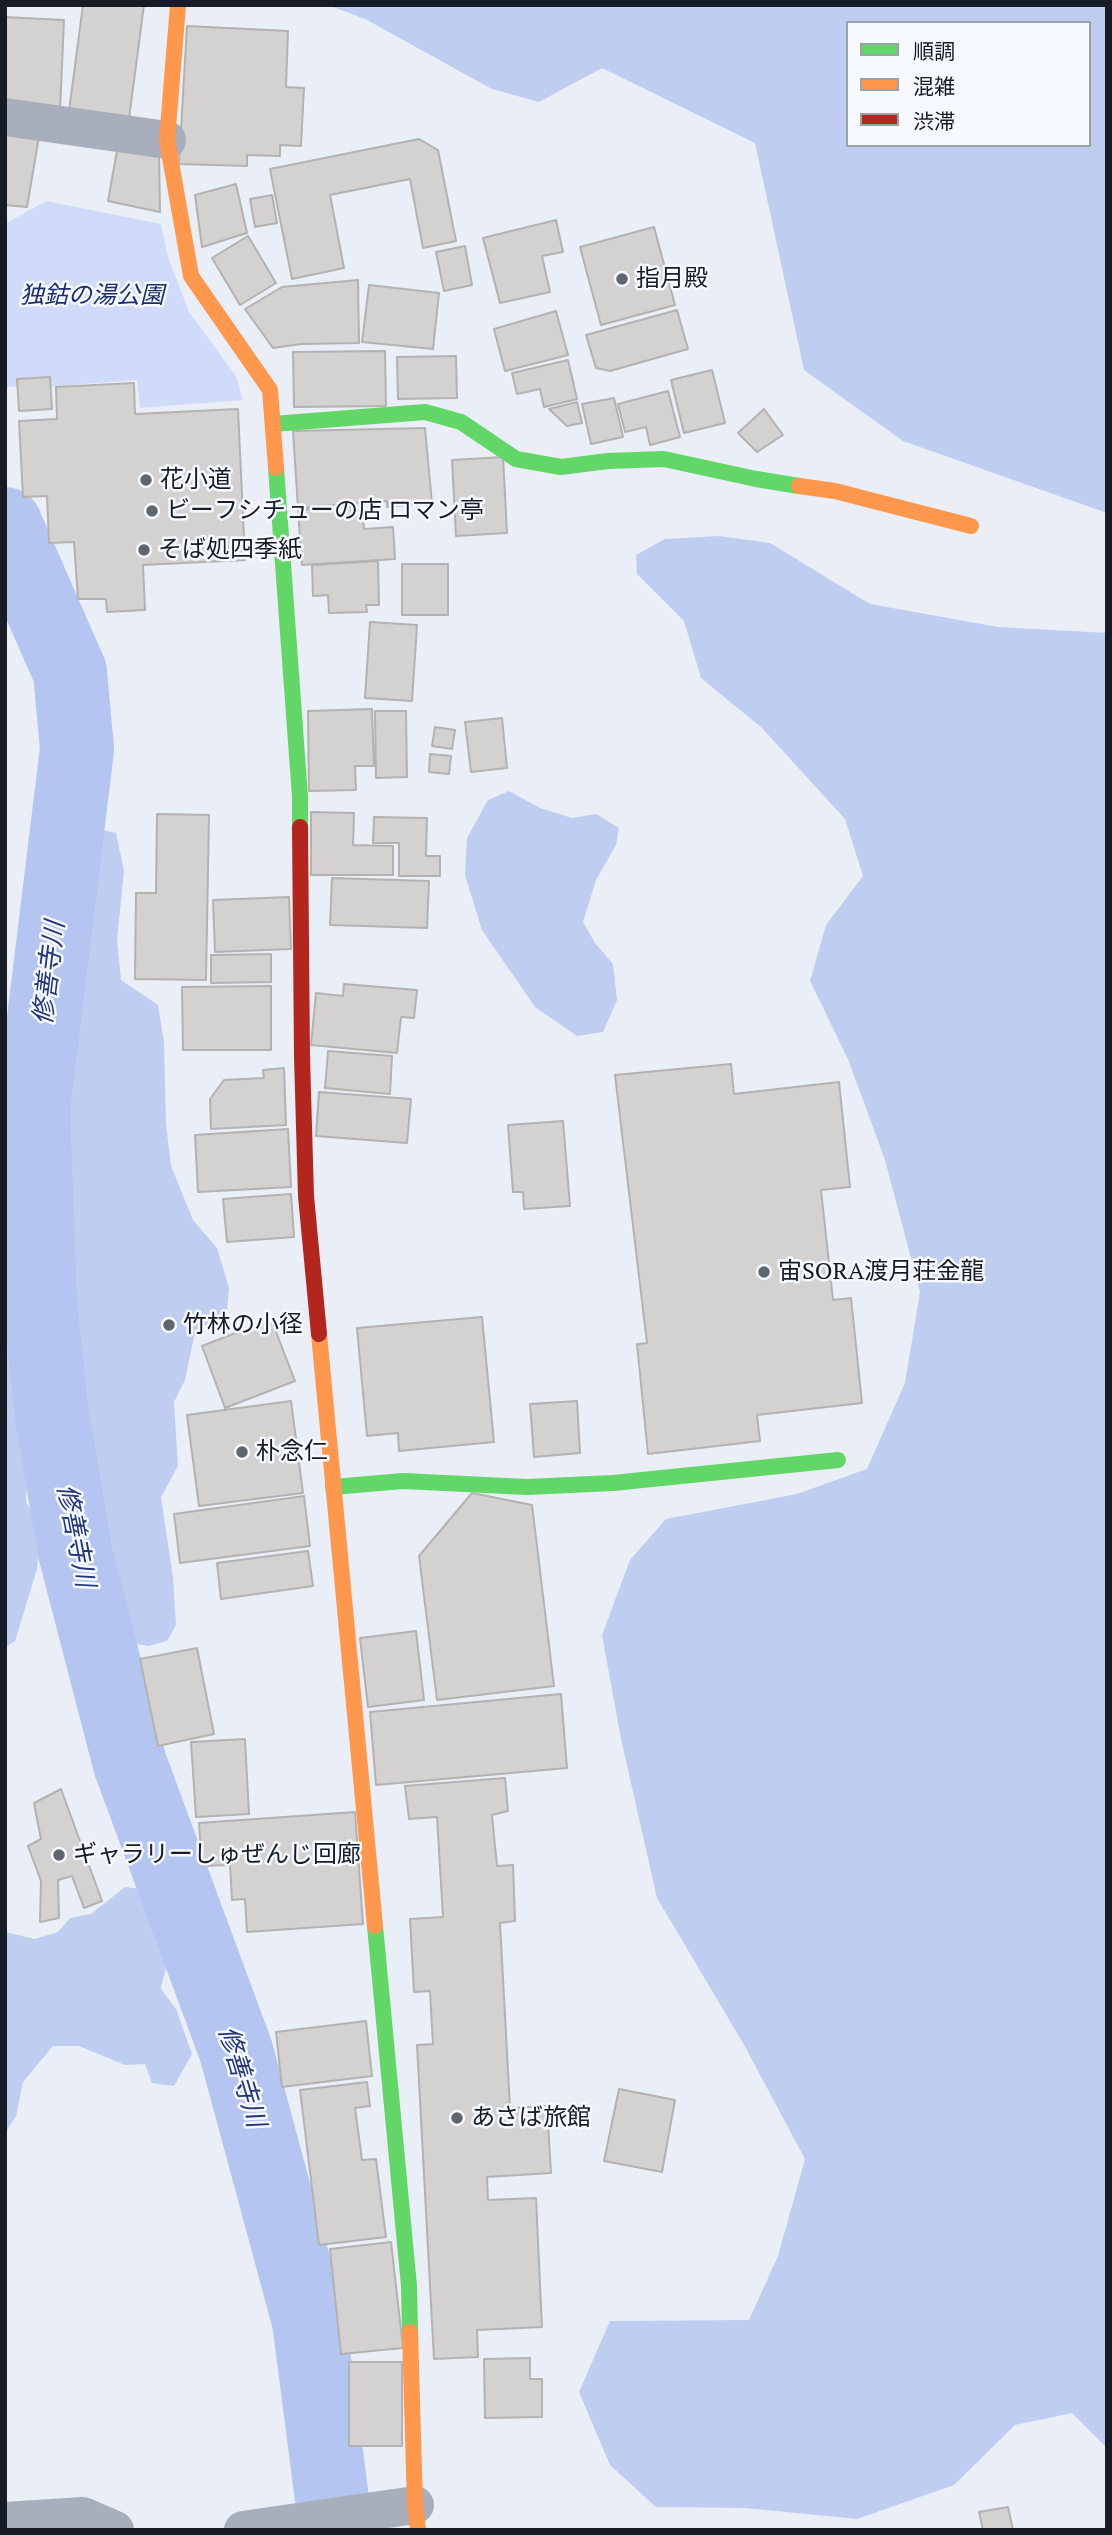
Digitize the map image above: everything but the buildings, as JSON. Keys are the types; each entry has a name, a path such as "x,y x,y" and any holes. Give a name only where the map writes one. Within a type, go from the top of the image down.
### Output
{"street":[{"path":"178,5 167,140 191,276 270,390 300,797 306,1196 410,2286 408,2515 248,2529"},
{"path":"5,117 167,140"},
{"path":"273,424 425,412 461,422 516,459 561,467 608,461 664,459 835,491 971,526"},
{"path":"333,1487 403,1481 527,1487 613,1483 838,1460"},
{"path":"5,2521 83,2516 115,2530"}],"green space":[{"name":"独鈷の湯公園","path":"46,201 161,224 168,257 189,312 236,376 243,400 140,408 137,380 5,387 5,224"}],"shaded area":[{"path":"328,5 1107,5 1107,513 903,441 804,370 755,143 602,68 539,102 492,89 365,19"},
{"path":"719,536 770,543 870,604 998,627 1107,633 1107,2448 1072,2413 1015,2425 954,2485 857,2519 745,2508 656,2507 610,2465 579,2392 610,2321 749,2320 778,2256 805,2159 743,2043 657,1898 621,1739 602,1635 630,1560 666,1519 797,1494 867,1469 905,1383 920,1292 885,1160 848,1059 810,981 826,925 863,876 845,819 762,728 701,678 684,621 637,574 636,555 665,539"},
{"path":"509,791 540,808 572,818 596,814 619,828 616,845 596,880 583,922 595,943 613,964 617,1000 603,1032 577,1036 535,1007 482,930 465,875 467,838 488,800"},
{"path":"98,829 116,833 124,871 117,939 121,980 158,1005 164,1043 166,1124 171,1166 193,1220 217,1248 229,1288 227,1310 215,1321 201,1328 194,1337 185,1380 174,1402 178,1466 161,1497 173,1578 176,1625 167,1641 148,1646 134,1643 117,1629 88,1504 59,1344 53,1239 57,1046 74,854 81,836"},
{"path":"5,1318 20,1346 31,1396 26,1502 41,1527 37,1569 15,1641 5,1648"},
{"path":"125,1887 151,1890 172,1917 173,1943 161,1989 176,2009 192,2054 174,2086 152,2083 145,2064 125,2065 79,2046 53,2046 23,2082 16,2116 5,2133 5,1932 35,1939 58,1932 70,1918 91,1914"}],"waterway":[{"name":"修善寺川","path":"5,524 70,672 77,749 33,1109 40,1306 52,1416 75,1552 130,1764 236,2051 309,2321 336,2530"}],"traffic: fast":[{"path":"273,424 425,412 461,422 516,459 561,467 608,461 664,459 799,486"},
{"path":"276,468 300,827"},
{"path":"333,1487 403,1481 527,1487 613,1483 838,1460"},
{"path":"375,1926 409,2286 410,2332"}],"traffic: slow":[{"path":"178,5 167,140 191,276 270,390 276,468"},
{"path":"799,486 835,491 971,526"},
{"path":"319,1334 375,1926"},
{"path":"410,2332 418,2530"}],"traffic: jam":[{"path":"300,827 306,1196 319,1334"}],"place":[{"name":"指月殿","path":"622,279"},
{"name":"花小道","path":"146,480"},
{"name":"ビーフシチューの店 ロマン亭","path":"152,511"},
{"name":"そば処四季紙","path":"144,550"},
{"name":"宙SORA渡月荘金龍","path":"764,1272"},
{"name":"竹林の小径","path":"169,1325"},
{"name":"朴念仁","path":"242,1452"},
{"name":"ギャラリーしゅぜんじ回廊","path":"59,1855"},
{"name":"あさば旅館","path":"457,2118"}]}
